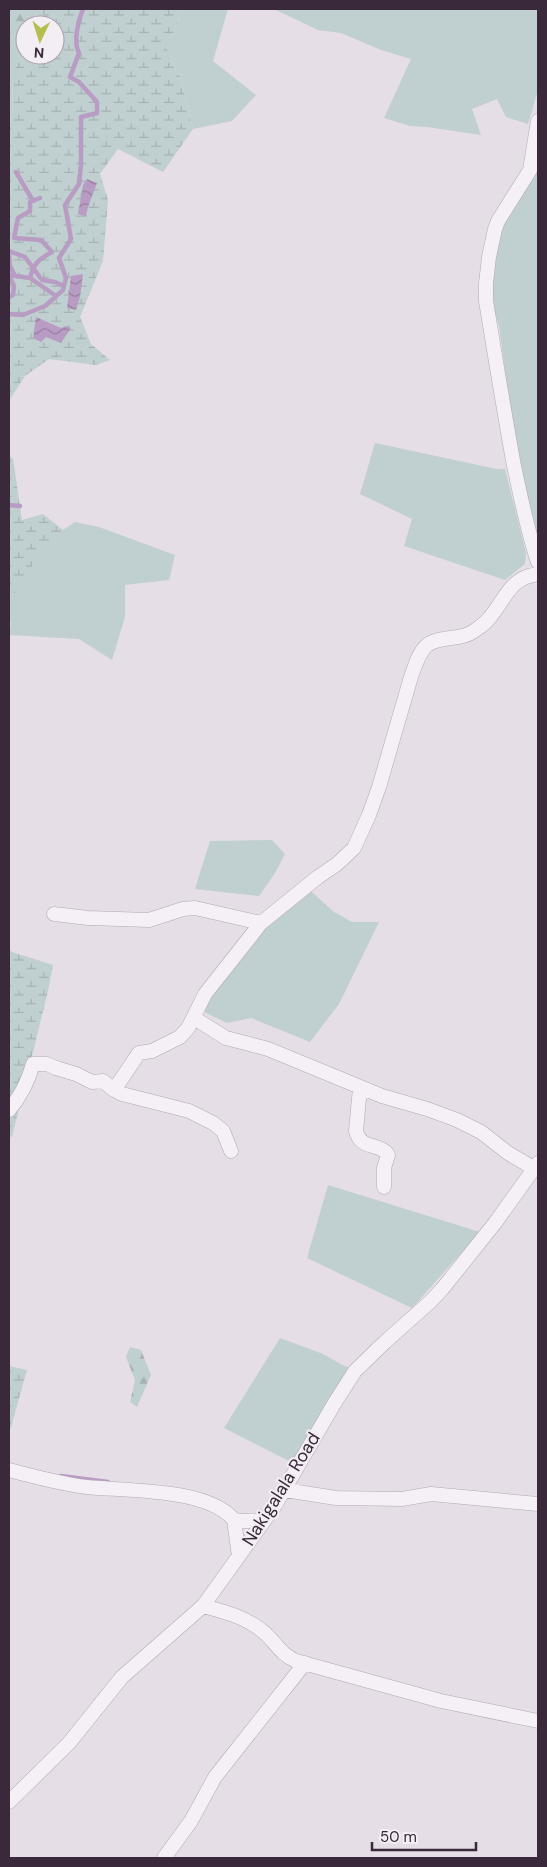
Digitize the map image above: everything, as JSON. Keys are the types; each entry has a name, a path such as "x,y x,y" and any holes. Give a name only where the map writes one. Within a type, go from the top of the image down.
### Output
{"street":[{"path":"538,121 530,170 498,221 495,229 486,283 486,301 504,412 530,538 538,562"},
{"path":"114,1090 139,1053 152,1052 159,1046 180,1037 188,1028 205,994 261,923 337,864 354,848 369,816 411,677 419,656 425,647 433,641 472,633 490,618 512,585 527,576 538,574"},
{"path":"54,914 88,918 149,920 183,909 195,908 261,923"},
{"path":"194,1018 226,1038 268,1049 360,1088 427,1109 465,1124 481,1132 508,1153 536,1166"},
{"path":"9,1110 18,1100 27,1083 33,1064 47,1064 67,1070 92,1082 103,1081 122,1094 189,1111 213,1123 223,1131 231,1151"},
{"path":"360,1088 356,1131 361,1142 386,1151 388,1155 384,1168 384,1187"},
{"name":"Nakigalala Road","path":"9,1802 68,1743 122,1677 203,1606 285,1490 355,1371 432,1301 536,1166"},
{"path":"9,1470 54,1482 88,1487 174,1494 220,1508 234,1520 264,1520"},
{"path":"285,1490 336,1498 402,1499 431,1494 538,1504"},
{"path":"234,1520 239,1556"},
{"path":"203,1606 232,1614 253,1625 269,1636 284,1655 305,1663 441,1701 538,1720"},
{"path":"164,1858 191,1820 216,1777 305,1663"}],"green space":[{"path":"9,9 40,9 43,15 15,15 15,34 9,38"},
{"path":"40,9 183,9 167,49 181,79 193,129 163,172 118,149 100,174 108,200 103,261 80,317 91,344 110,360 96,365 49,359 25,376 9,401 9,124 12,118 13,71 17,65 65,65 65,15 43,15"},
{"path":"183,9 228,9 213,61 256,95 232,121 193,129 181,79 167,49"},
{"path":"274,9 538,9 538,90 528,124 506,117 497,99 472,109 481,135 410,126 384,118 411,59 381,50 341,33 318,30"},
{"path":"15,34 15,65 17,65 13,71 12,118 9,124 9,38"},
{"path":"538,151 538,550 512,423 499,326 488,291 498,224"},
{"path":"375,443 497,469 505,469 526,553 525,564 505,580 404,546 412,519 360,494"},
{"path":"9,455 13,459 22,520 43,514 63,530 38,557 9,602"},
{"path":"75,522 99,527 175,555 169,580 125,585 125,617 112,660 79,639 9,635 11,623 9,622 9,602 38,557 63,530"},
{"path":"272,840 285,854 259,896 195,889 210,841"},
{"path":"304,885 334,912 352,922 379,922 339,1004 310,1042 251,1018 227,1023 206,1013 200,1006 229,967"},
{"path":"9,951 53,965 12,1137 9,1136"},
{"path":"328,1185 480,1232 412,1308 307,1258"},
{"path":"280,1338 323,1354 344,1366 353,1368 295,1464 224,1428"},
{"path":"130,1347 141,1350 151,1375 137,1407 130,1402 135,1380 126,1357"},
{"path":"9,1366 27,1370 9,1434"}],"water":[{"path":"87,179 97,183 86,216 78,214 83,185"},
{"path":"83,274 76,310 67,308 71,276"},
{"path":"36,317 61,328 66,326 71,328 61,343 46,337 41,342 33,338"}],"waterway":[{"path":"9,314 23,315 45,306 63,290 66,278 59,258 71,239 65,205 79,184 81,117 97,113 97,102 79,82 70,77 79,53 76,37 83,9"},
{"path":"16,172 33,201"},
{"path":"40,198 30,202 30,211 18,218 14,238 41,240 52,252 37,262 30,278 56,296"},
{"path":"9,251 25,257 42,280 64,286"},
{"path":"9,255 10,266 15,276"},
{"path":"9,275 30,278"},
{"path":"9,276 14,286 13,295 9,297"},
{"path":"9,505 20,506"},
{"path":"61,1476 108,1482"}]}
